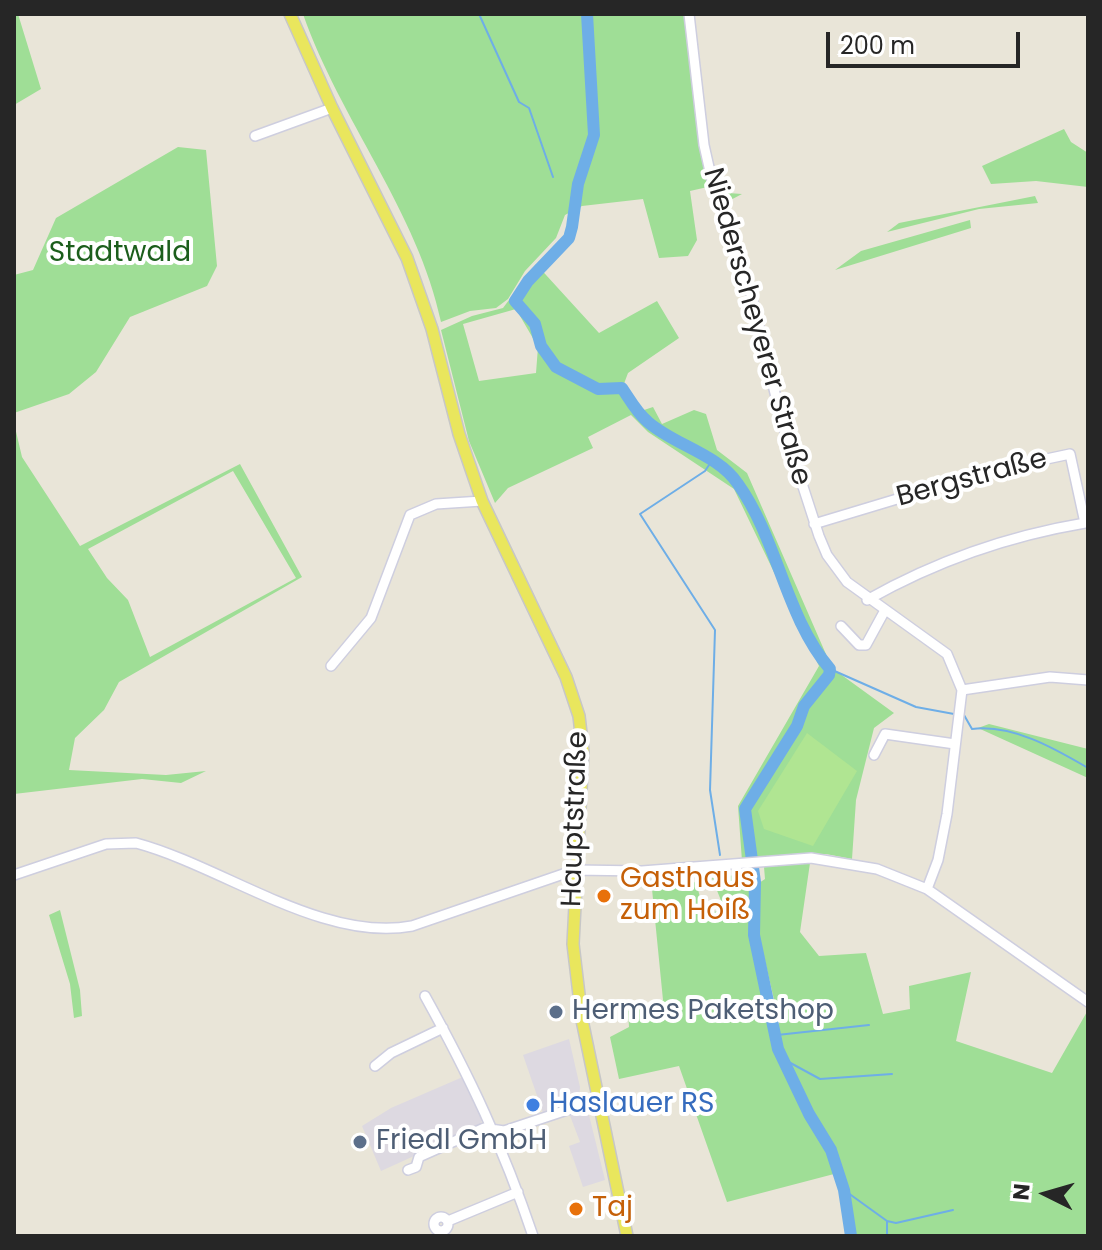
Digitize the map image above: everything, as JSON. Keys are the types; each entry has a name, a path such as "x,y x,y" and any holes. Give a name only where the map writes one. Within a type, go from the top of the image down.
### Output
{"main road":[{"name":"Hauptstraße","path":"290,14 332,108 407,258 432,329 459,434 482,501 566,677 579,716 583,751 575,870 574,959 597,1100 627,1236"}],"street":[{"name":"Niederscheyerer Straße","path":"689,14 704,145 713,185 751,294 770,380 814,524 827,555 847,582 867,600 947,654 962,690"},
{"path":"255,136 332,108"},
{"name":"Bergstraße","path":"814,524 990,471 1070,454 1085,523 1034,531 946,559 867,600"},
{"path":"331,666 371,618 410,515 436,504 482,501"},
{"path":"841,626 859,645 866,645 884,612"},
{"path":"927,889 938,860 947,814 962,690 1050,677 1088,680"},
{"path":"874,755 885,734 955,744"},
{"path":"14,875 106,844 136,843 344,926 387,931 412,926 575,870 742,865 811,858 856,865 927,889 1088,1002"},
{"path":"425,996 495,1130 533,1236"},
{"path":"375,1066 391,1053 443,1028"},
{"path":"408,1170 416,1167 419,1157 484,1128 504,1131 597,1100"},
{"path":"448,1221 518,1192"}],"shaded area":[{"path":"569,1039 580,1087 579,1101 543,1113 523,1055"},
{"path":"465,1076 483,1119 478,1127 381,1171 362,1126 391,1108"},
{"path":"578,1111 589,1115 605,1180 583,1187 569,1146 580,1142 569,1113"}],"green space":[{"path":"14,14 18,14 41,89 14,105"},
{"path":"303,14 689,14 704,145 714,191 712,186 690,191 697,240 688,256 659,258 643,199 582,206 565,215 556,238 525,271 508,299 496,308 470,311 441,322 415,242 337,91"},
{"path":"1064,129 1071,142 1088,153 1088,187 1036,181 991,184 982,166"},
{"name":"Stadtwald","path":"178,147 206,150 217,266 207,286 130,317 96,372 69,394 14,413 14,275 33,270 56,218"},
{"path":"714,192 742,194 719,206"},
{"path":"1035,196 1038,203 979,209 887,232 899,223"},
{"path":"970,220 971,228 835,270 861,251"},
{"path":"536,264 599,333 657,301 679,338 628,373 622,389 638,412 653,407 662,424 694,410 706,414 717,450 747,473 832,668 894,713 874,728 856,800 852,859 826,854 742,861 738,806 819,666 734,489 648,432 631,415 588,437 593,448 508,488 495,503 469,441 441,330 472,316 503,308","holes":["516,309 538,347 536,373 479,381 463,324"]},
{"path":"14,423 22,457 80,546 240,464 302,577 119,682 104,710 75,738 69,770 166,775 206,771 181,783 142,779 14,794","holes":["233,471 296,578 150,657 128,600 107,578 88,549"]},
{"path":"989,724 1088,749 1088,778 978,728"},
{"path":"807,733 857,771 813,846 764,829 758,811"},
{"path":"810,863 800,932 819,956 866,953 883,1014 910,1009 909,986 971,972 956,1041 1052,1073 1088,1010 1088,1236 854,1236 831,1150 809,1114 778,1049 779,1021 759,935 759,883 765,879 764,867"},
{"path":"751,873 751,930 773,1039 806,1115 828,1150 834,1174 727,1202 679,1066 619,1079 610,1037 629,1027 628,1011 663,1000 652,889 696,882 705,916 724,908 712,878"},
{"path":"60,910 80,990 82,1016 74,1018 70,984 49,915"}],"waterway":[{"path":"479,14 519,102 529,108 553,177"},
{"path":"587,14 594,135 578,184 572,227 569,238 528,281 515,301 535,324 541,346 556,367 598,389 622,388 648,422 708,457 738,484 763,529 802,626 830,669 829,675 804,706 797,726 745,809 755,882 754,935 778,1049 809,1114 831,1150 844,1190 851,1236"},
{"path":"711,462 705,471 640,514 715,630 710,790 720,855"},
{"path":"830,669 916,707 954,714"},
{"path":"964,715 972,729 987,728 1017,734 1088,768"},
{"path":"777,1035 869,1025"},
{"path":"785,1060 820,1079 892,1074"},
{"path":"844,1190 887,1221 896,1223 953,1210"},
{"path":"887,1221 887,1236"}],"place":[{"name":"Gasthaus zum Hoiß","path":"604,896"},
{"name":"Hermes Paketshop","path":"556,1012"},
{"name":"Haslauer RS","path":"533,1105"},
{"name":"Friedl GmbH","path":"360,1142"},
{"name":"Taj","path":"576,1209"}]}
